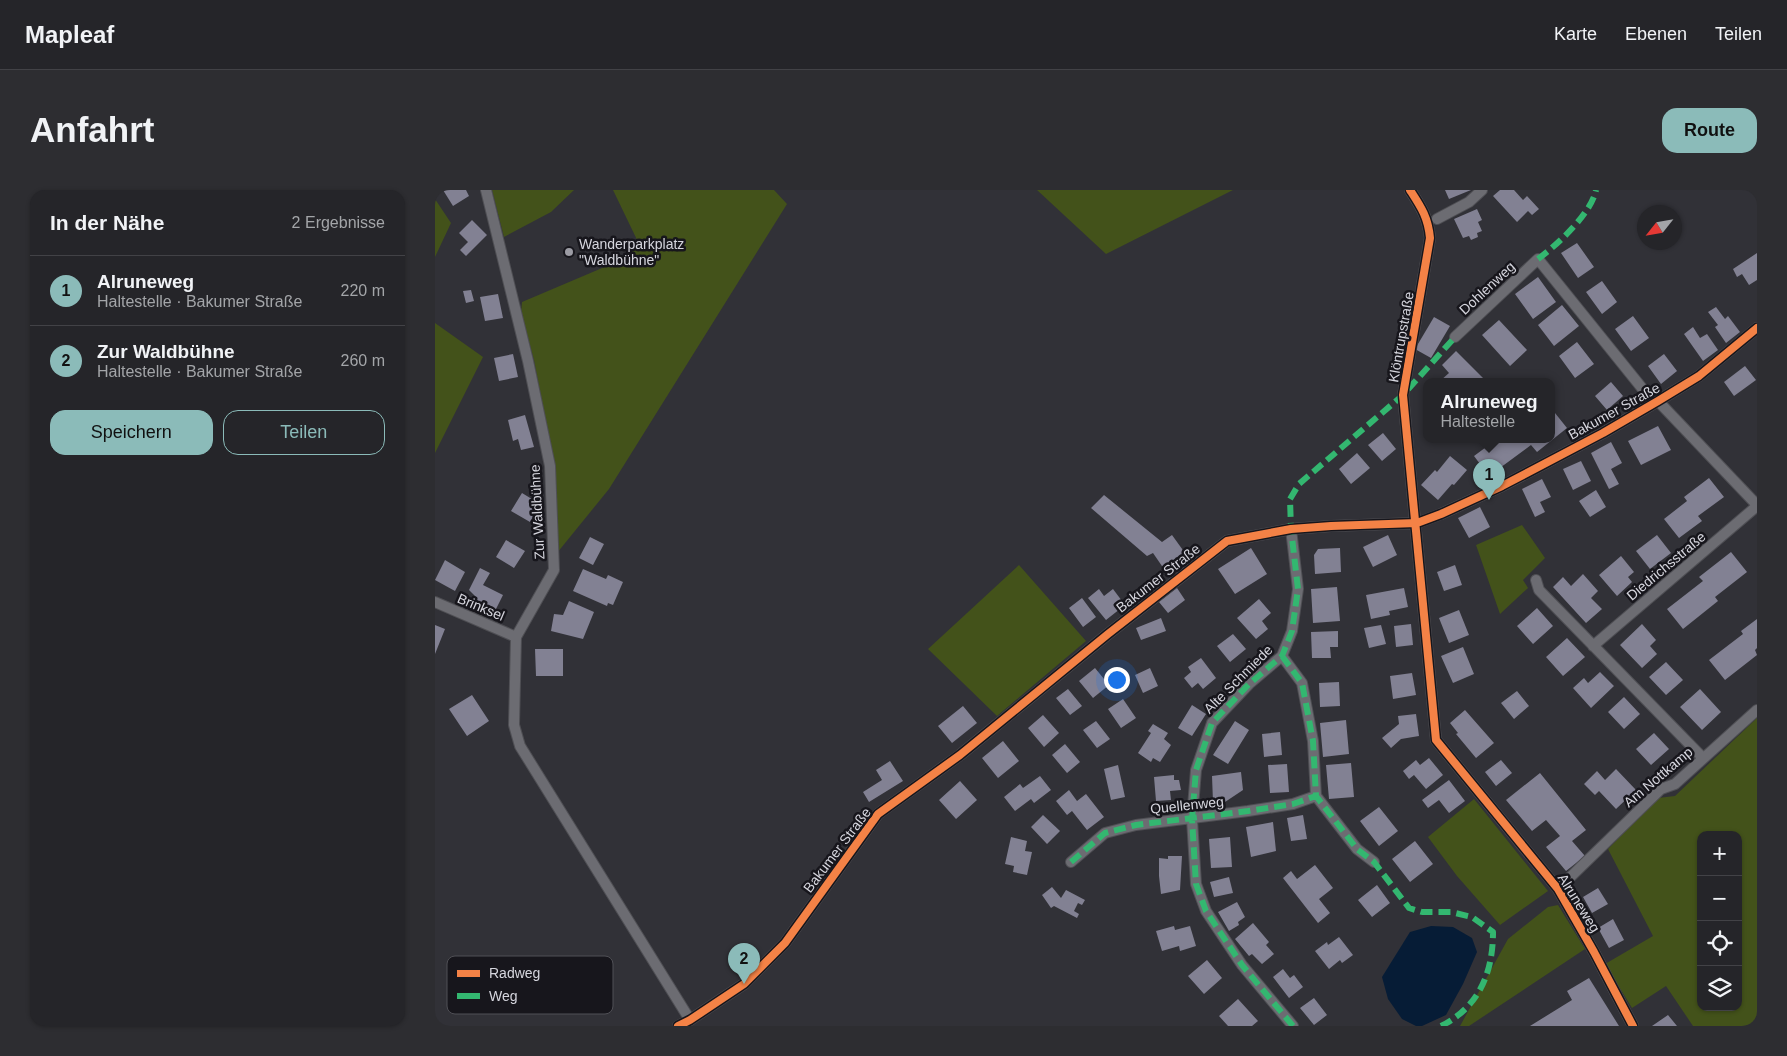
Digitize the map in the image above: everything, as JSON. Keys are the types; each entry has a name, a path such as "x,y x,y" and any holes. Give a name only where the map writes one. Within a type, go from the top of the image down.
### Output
{"street":[{"name":"Zur Waldbühne","path":"486,190 528,361 550,466 554,570 516,637 514,725 520,746 690,1020"},
{"name":"Klöntrupstraße","path":"1410,190 1429,223 1430,238 1403,395 1417,523"},
{"path":"1437,219 1469,202 1482,190"},
{"name":"Bakumer Straße","path":"1538,259 1656,402"},
{"name":"Dohlenweg","path":"1455,337 1538,259"},
{"name":"Bakumer Straße","path":"678,1026 744,984 785,943 877,814 960,756 1116,628 1227,541 1291,529 1417,523 1502,486 1603,433 1699,376 1757,328"},
{"path":"1656,402 1757,506"},
{"name":"Diedrichsstraße","path":"1593,646 1757,506"},
{"name":"Alruneweg","path":"1417,523 1436,740 1558,889 1633,1026"},
{"name":"Alte Schmiede","path":"1291,529 1298,589 1292,631 1282,656 1249,684 1212,722 1196,770 1192,819 1196,884 1205,911 1242,965 1293,1026"},
{"path":"1536,580 1539,590 1702,758"},
{"name":"Brinksel","path":"435,602 516,637"},
{"path":"1282,656 1302,683 1313,741 1316,796 1357,848 1374,862"},
{"name":"Am Nottkamp","path":"1558,889 1661,789 1675,784 1757,710"},
{"name":"Quellenweg","path":"1071,862 1105,833 1135,824 1192,819 1293,804 1316,796"}],"green space":[{"path":"492,190 574,190 551,212 504,237"},
{"path":"613,190 774,190 787,204 609,489 557,553 554,465 534,360 521,313 522,302 621,260 639,244"},
{"path":"1037,190 1233,190 1106,254"},
{"path":"435,199 451,223 435,257"},
{"path":"435,323 483,357 435,453"},
{"path":"1522,525 1545,558 1523,580 1528,588 1500,614 1476,545"},
{"path":"1019,565 1086,641 997,716 928,649"},
{"path":"1757,718 1757,1026 1693,1026 1666,986 1632,1008 1605,964 1653,936 1608,849 1658,798 1675,796"},
{"path":"1474,799 1548,891 1500,925 1457,876 1428,837"},
{"path":"1558,905 1585,949 1469,1026 1460,1026 1508,939 1548,907"}],"water":[{"path":"1431,926 1453,927 1472,938 1477,952 1463,984 1446,1015 1422,1026 1416,1026 1402,1019 1388,999 1382,977 1410,932"}],"building":[{"path":"443,190 466,190 469,196 453,206"},
{"path":"1445,190 1471,190 1449,199"},
{"path":"1500,190 1514,190 1523,200 1527,196 1539,209 1532,215 1528,211 1517,222 1493,196"},
{"path":"1477,209 1482,220 1478,222 1482,231 1477,233 1478,237 1471,240 1469,236 1463,238 1454,219"},
{"path":"472,220 487,235 466,256 460,250 468,242 459,233"},
{"path":"1577,243 1594,267 1578,278 1561,253"},
{"path":"1757,253 1757,280 1749,285 1742,274 1737,277 1733,269"},
{"path":"1538,277 1556,302 1533,319 1515,294"},
{"path":"1602,281 1617,302 1602,314 1586,292"},
{"path":"471,290 474,301 466,303 463,291"},
{"path":"498,294 503,318 485,321 480,297"},
{"path":"1562,305 1579,326 1554,346 1538,325"},
{"path":"1716,307 1725,319 1728,316 1740,332 1726,343 1715,327 1718,325 1708,312"},
{"path":"1633,316 1649,338 1631,351 1615,329"},
{"path":"1434,317 1450,326 1431,358 1415,349"},
{"path":"1499,320 1527,350 1510,366 1482,335"},
{"path":"1693,327 1700,338 1707,334 1718,350 1703,361 1684,334"},
{"path":"1577,342 1594,364 1575,378 1559,356"},
{"path":"1456,351 1483,378 1443,378 1449,373 1442,365"},
{"path":"513,354 518,377 499,381 494,358"},
{"path":"1664,354 1677,371 1661,384 1648,366"},
{"path":"1745,366 1756,380 1734,396 1724,382"},
{"path":"1611,382 1623,396 1607,410 1595,396"},
{"path":"1555,413 1567,428 1555,438"},
{"path":"525,415 534,447 521,450 518,439 513,441 508,420"},
{"path":"1658,426 1671,450 1641,465 1628,441"},
{"path":"1383,433 1396,449 1382,461 1368,445"},
{"path":"1611,442 1622,463 1611,469 1619,484 1609,489 1591,453"},
{"path":"1492,443 1548,443 1537,452 1531,445 1489,476 1474,456"},
{"path":"1357,453 1370,468 1351,484 1339,469"},
{"path":"1450,456 1467,470 1438,500 1421,485 1435,470 1437,472"},
{"path":"1581,461 1591,481 1573,490 1563,469"},
{"path":"1709,478 1724,497 1698,516 1702,521 1679,538 1664,519 1687,501 1684,497"},
{"path":"1542,479 1551,497 1540,502 1545,512 1535,517 1522,489"},
{"path":"1596,490 1606,507 1590,517 1579,501"},
{"path":"522,493 540,504 530,522 511,511"},
{"path":"1104,495 1162,542 1172,535 1185,553 1164,569 1153,553 1147,556 1091,508"},
{"path":"1480,507 1490,527 1469,538 1458,518"},
{"path":"1388,535 1397,555 1373,567 1363,547"},
{"path":"1657,535 1671,553 1650,569 1636,551"},
{"path":"590,537 604,544 593,565 579,558"},
{"path":"506,540 525,551 514,568 496,557"},
{"path":"1251,548 1267,574 1235,594 1218,569"},
{"path":"1340,548 1341,572 1315,574 1314,555 1318,549"},
{"path":"1731,552 1747,572 1715,597 1718,601 1683,629 1667,609 1703,581 1699,577"},
{"path":"1621,556 1634,572 1628,577 1632,582 1617,596 1599,575"},
{"path":"445,560 465,572 455,591 435,580"},
{"path":"1455,565 1462,585 1444,591 1437,572"},
{"path":"480,568 490,573 483,585 503,595 495,611 475,601 477,598 469,590"},
{"path":"583,569 606,579 608,575 623,582 613,605 608,603 607,606 573,591"},
{"path":"1583,574 1598,591 1591,598 1602,609 1586,623 1553,587 1563,577 1571,586"},
{"path":"1337,587 1340,621 1313,623 1311,589"},
{"path":"1177,588 1185,600 1168,613 1159,602"},
{"path":"1404,588 1408,607 1389,611 1390,615 1371,619 1366,595"},
{"path":"1099,589 1104,596 1113,589 1125,605 1106,620 1088,598"},
{"path":"1082,598 1096,617 1083,627 1069,608"},
{"path":"1259,599 1271,613 1262,621 1268,629 1256,639 1237,618"},
{"path":"569,601 594,612 583,639 551,631 554,614 563,615"},
{"path":"1537,608 1553,626 1533,644 1517,626"},
{"path":"1459,610 1469,635 1449,643 1439,618"},
{"path":"1161,618 1166,631 1141,640 1136,628"},
{"path":"1757,619 1757,648 1755,650 1757,655 1725,680 1709,660 1743,634 1741,631"},
{"path":"1411,624 1413,645 1396,647 1394,626"},
{"path":"1642,624 1656,640 1650,646 1657,654 1642,668 1620,645"},
{"path":"435,625 445,629 435,654"},
{"path":"1381,625 1386,644 1369,648 1364,628"},
{"path":"1338,631 1338,647 1330,647 1331,658 1312,658 1311,632"},
{"path":"1233,634 1246,649 1230,662 1217,646"},
{"path":"1567,638 1585,657 1563,676 1546,657"},
{"path":"1463,647 1474,674 1453,683 1441,656"},
{"path":"535,649 563,649 563,676 536,676"},
{"path":"1201,658 1216,678 1203,689 1198,683 1192,688 1184,678 1191,672 1188,667"},
{"path":"1666,662 1683,680 1666,695 1649,677"},
{"path":"1095,668 1109,685 1093,698 1079,681"},
{"path":"1150,668 1158,686 1143,693 1135,675"},
{"path":"1600,672 1614,686 1591,708 1573,688 1584,678 1588,683"},
{"path":"1412,673 1416,695 1393,699 1390,676"},
{"path":"1339,682 1340,706 1320,707 1319,683"},
{"path":"1068,689 1082,706 1070,715 1056,698"},
{"path":"1700,689 1721,712 1702,730 1680,707"},
{"path":"1517,691 1529,706 1514,719 1501,703"},
{"path":"472,695 489,721 467,736 449,709"},
{"path":"1624,697 1640,714 1624,729 1608,712"},
{"path":"1123,699 1136,718 1121,728 1108,709"},
{"path":"1192,705 1206,714 1192,736 1178,728"},
{"path":"963,706 977,723 952,743 938,726"},
{"path":"1465,710 1494,743 1476,758 1456,734 1458,733 1450,723"},
{"path":"1416,714 1419,736 1401,739 1391,748 1382,738 1399,724 1398,716"},
{"path":"1043,715 1059,733 1044,747 1028,728"},
{"path":"1346,720 1349,754 1323,757 1320,723"},
{"path":"1096,721 1110,739 1097,748 1083,730"},
{"path":"1235,721 1249,730 1228,764 1213,755"},
{"path":"1153,724 1168,733 1164,739 1171,745 1160,762 1153,758 1151,762 1138,753 1151,733 1148,731"},
{"path":"1280,732 1282,755 1264,757 1262,734"},
{"path":"1654,733 1669,749 1651,765 1636,749"},
{"path":"1003,741 1019,761 998,778 982,758"},
{"path":"1065,744 1080,762 1067,773 1052,755"},
{"path":"1429,758 1443,775 1426,789 1414,775 1409,779 1403,771 1416,760 1420,765"},
{"path":"1501,760 1512,773 1496,786 1485,772"},
{"path":"890,761 903,781 869,802 863,792 882,780 876,770"},
{"path":"1351,763 1354,797 1329,799 1326,765"},
{"path":"1287,764 1289,792 1270,793 1268,765"},
{"path":"1118,765 1125,797 1111,800 1104,769"},
{"path":"1616,769 1636,790 1616,809 1599,791 1595,795 1584,784 1597,771 1605,780"},
{"path":"1241,772 1243,790 1225,802 1213,802 1212,776"},
{"path":"1540,773 1586,830 1572,841 1585,856 1566,871 1546,847 1560,836 1546,820 1532,831 1506,800"},
{"path":"1174,775 1174,780 1179,780 1181,790 1170,791 1171,800 1156,801 1154,777"},
{"path":"1040,776 1051,790 1034,803 1031,799 1015,811 1004,797 1020,784 1023,788"},
{"path":"1449,780 1465,801 1449,813 1439,800 1428,808 1422,800"},
{"path":"960,781 977,800 956,819 939,800"},
{"path":"1069,790 1077,801 1086,794 1104,817 1087,830 1072,811 1067,815 1056,801"},
{"path":"1379,807 1398,831 1379,846 1360,821"},
{"path":"1043,815 1060,831 1047,844 1031,827"},
{"path":"1303,815 1307,839 1291,841 1287,818"},
{"path":"1273,822 1276,851 1251,857 1246,827"},
{"path":"1011,837 1027,841 1025,851 1032,852 1027,875 1013,872 1014,866 1005,864"},
{"path":"1230,837 1232,867 1211,868 1209,839"},
{"path":"1415,841 1433,864 1410,882 1392,859"},
{"path":"1168,856 1182,856 1180,890 1161,894 1159,858 1168,859"},
{"path":"1315,865 1333,888 1319,899 1330,913 1318,923 1283,878 1291,871 1297,879"},
{"path":"1229,877 1233,893 1214,897 1210,882"},
{"path":"1377,885 1390,903 1372,917 1358,900"},
{"path":"1052,887 1061,898 1066,890 1085,900 1082,905 1078,903 1074,911 1079,914 1077,918 1054,906 1051,908 1042,895"},
{"path":"1598,888 1608,904 1592,913 1583,897"},
{"path":"1237,902 1245,917 1238,922 1239,925 1229,931 1218,912"},
{"path":"1613,919 1624,940 1609,948 1598,928"},
{"path":"1253,923 1269,942 1266,945 1274,954 1262,964 1252,954 1249,956 1235,939"},
{"path":"1174,926 1175,930 1190,926 1196,946 1180,951 1179,946 1162,951 1156,931"},
{"path":"1339,937 1353,955 1342,963 1340,960 1329,969 1315,951 1327,942 1328,945"},
{"path":"1207,960 1222,978 1204,994 1188,976"},
{"path":"1283,969 1290,978 1294,975 1303,987 1289,998 1273,977"},
{"path":"1589,978 1619,1026 1530,1026 1572,1000 1567,991"},
{"path":"1314,998 1327,1015 1314,1025 1300,1008"},
{"path":"1238,999 1258,1021 1252,1026 1228,1026 1219,1016"},
{"path":"1668,1015 1677,1026 1652,1026"}],"marked path":[{"path":"1538,259 1554,246 1580,219 1593,199 1596,190"},
{"path":"1293,1026 1242,965 1206,911 1196,884 1192,819 1196,770 1212,723 1249,684 1282,656 1292,631 1298,589 1291,529 1290,499 1299,484 1403,395 1455,337"},
{"path":"1282,656 1302,683 1313,741 1316,796 1357,849 1374,862 1409,908 1422,912 1451,912 1472,917 1493,932 1487,975 1481,987 1465,1009 1441,1026"},
{"path":"1071,862 1105,833 1136,825 1293,804 1316,796"}],"cycle path":[{"path":"1410,190 1423,212 1428,224 1430,238 1403,395 1436,740 1558,889 1633,1026"},
{"path":"678,1026 744,984 785,943 878,814 960,755 1108,634 1227,541 1291,529 1417,523 1441,514 1502,486 1603,433 1658,401 1699,376 1757,328"}],"place":[{"name":"Wanderparkplatz \"Waldbühne\"","path":"569,252"},
{"name":"Alruneweg","path":"1489,500"},
{"name":"Zur Waldbühne","path":"744,984"}]}
